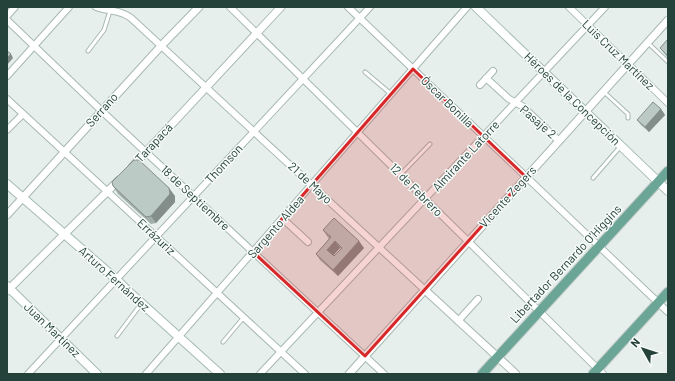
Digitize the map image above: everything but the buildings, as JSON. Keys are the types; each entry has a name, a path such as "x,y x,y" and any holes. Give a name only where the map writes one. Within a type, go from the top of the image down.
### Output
{"main road":[{"name":"Héroes de la Concepción","path":"476,7 668,191"},
{"name":"Libertador Bernardo O'Higgins","path":"482,374 668,171"},
{"name":"Arturo Fernández","path":"7,184 117,280 141,304 220,374"},
{"name":"Juan Martínez","path":"8,289 97,374"},
{"path":"598,372 668,292"}],"street":[{"path":"7,16 15,7"},
{"path":"7,76 69,7"},
{"name":"21 de Mayo","path":"96,7 112,8 128,16 516,374"},
{"name":"Serrano","path":"7,215 161,46 199,7"},
{"name":"12 de Febrero","path":"230,7 598,372"},
{"name":"Tarapacá","path":"8,289 146,152 281,7"},
{"name":"Óscar Bonilla","path":"348,7 668,312"},
{"name":"Thomson","path":"28,374 62,340 370,7"},
{"name":"Sargento Aldea","path":"146,374 468,7"},
{"name":"Luis Cruz Martínez","path":"569,7 668,103"},
{"name":"Almirante Latorre","path":"260,374 605,7"},
{"name":"18 de Septiembre","path":"7,20 102,111 384,374"},
{"name":"Vicente Zegers","path":"349,374 668,20"},
{"path":"480,84 493,71"},
{"name":"Pasaje 2","path":"486,78 509,99 522,106 559,141"},
{"name":"Errázuriz","path":"7,99 305,374"},
{"path":"7,130 22,114"},
{"path":"282,219 308,242"},
{"path":"458,320 478,299"}],"lane":[{"path":"88,51 104,30 112,8"},
{"path":"648,43 668,62"},
{"path":"365,72 391,94"},
{"path":"604,92 628,114 628,118"},
{"path":"400,175 430,144"},
{"path":"593,178 621,146"},
{"path":"117,336 141,304"},
{"path":"222,342 244,317"}],"highlighted area":[{"path":"413,69 526,177 365,356 253,252"}]}
